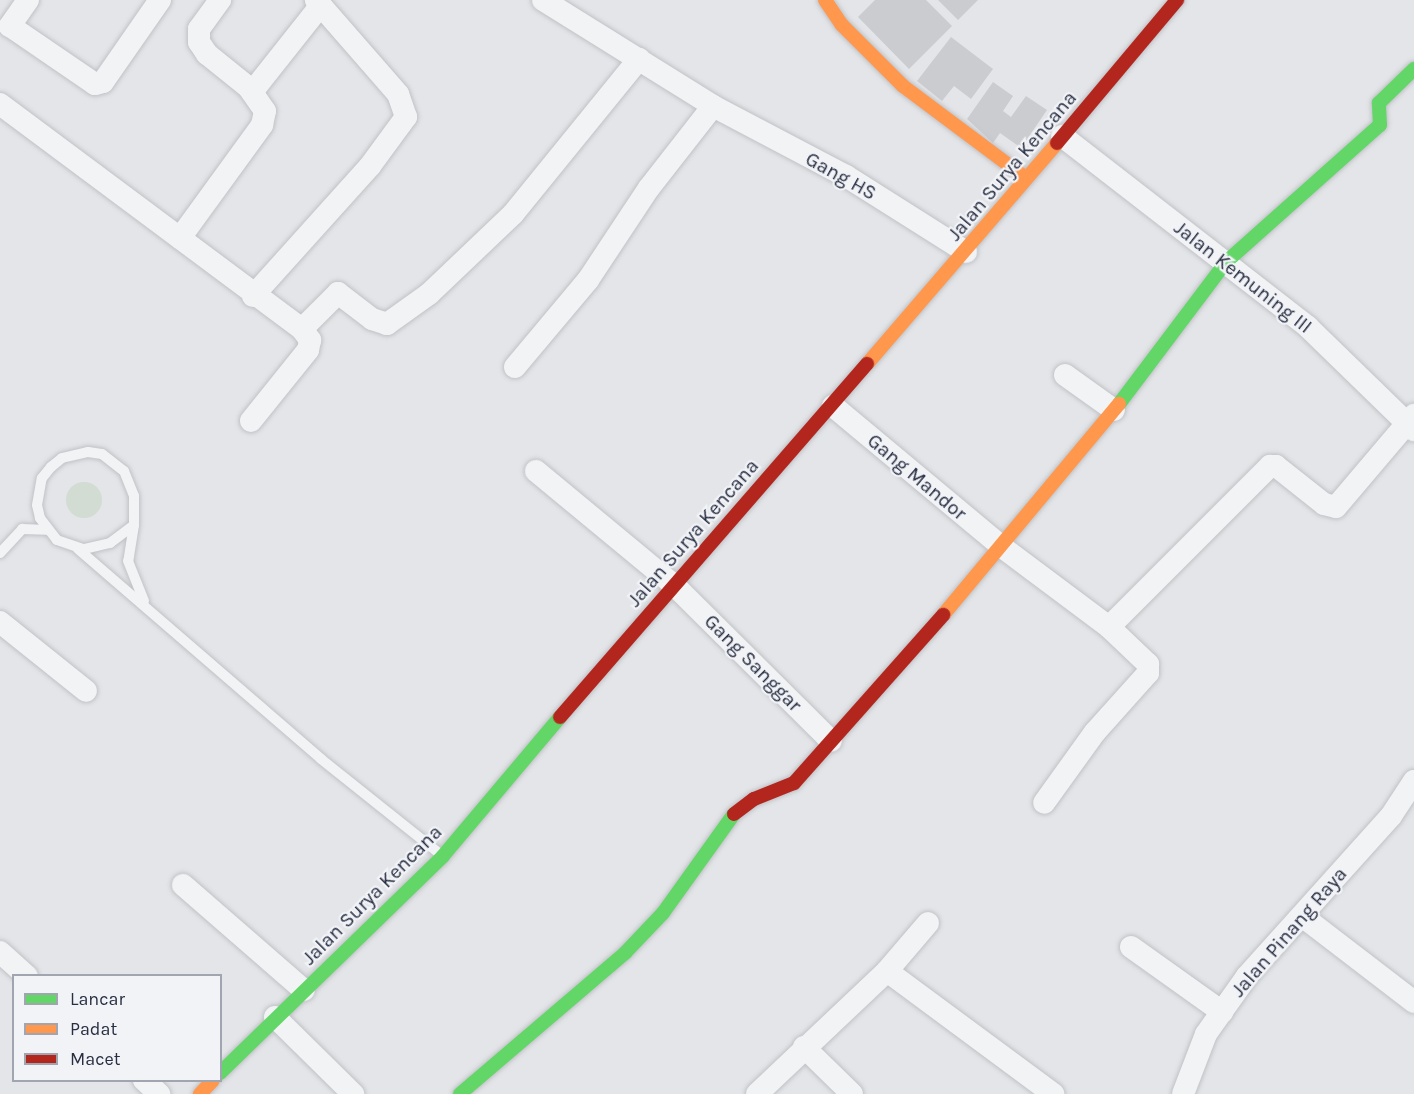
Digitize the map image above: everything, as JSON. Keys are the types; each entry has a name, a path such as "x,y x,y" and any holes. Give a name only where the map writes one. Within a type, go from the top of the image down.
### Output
{"street":[{"path":"28,0 10,26 95,84 103,82 160,0"},
{"path":"180,238 262,125 264,111 252,92 207,54 199,42 199,29 220,0"},
{"name":"Gang HS","path":"543,0 713,106 846,176 966,252"},
{"path":"825,0 842,25 903,86 1026,178"},
{"name":"Jalan Surya Kencana","path":"222,1071 443,856 675,585 966,252 1177,0"},
{"path":"252,92 318,2 398,94 406,117 370,166 253,296"},
{"path":"302,329 338,293 372,319 387,324 420,300 513,214 639,59"},
{"path":"460,1094 625,952 663,913 732,816 754,799 794,783 1002,547 1114,410 1226,262 1380,124 1379,103 1414,69"},
{"path":"0,104 180,238 253,296 302,329 310,340 308,350 251,421"},
{"path":"515,367 588,280 649,188 713,106"},
{"name":"Jalan Kemuning III","path":"1062,136 1308,327 1412,422"},
{"path":"1065,375 1114,410"},
{"name":"Gang Mandor","path":"832,406 1002,547 1109,627 1149,670 1095,732 1044,803"},
{"path":"1109,627 1270,466 1276,465 1324,504 1336,507 1412,422"},
{"name":"Gang Sanggar","path":"536,471 675,585 831,741"},
{"path":"0,622 86,691"},
{"name":"Jalan Pinang Raya","path":"1183,1094 1206,1034 1221,1012 1391,816 1414,781"},
{"path":"183,885 304,990"},
{"path":"1302,916 1414,1002"},
{"path":"757,1094 804,1047 887,971 928,923"},
{"path":"1131,947 1221,1012"},
{"path":"0,952 26,974"},
{"path":"887,971 1051,1093"},
{"path":"275,1017 353,1094"},
{"path":"804,1047 852,1094"},
{"path":"146,1082 159,1094"},
{"path":"200,1094 211,1082"}],"lane":[{"path":"47,530 37,505 42,478 62,458 88,452 102,454 124,471 134,496 134,525 129,542 132,579 139,596 159,616"},
{"path":"78,549 110,543 134,525"},
{"path":"0,553 22,529 47,530 78,549 159,616 321,759 443,856"}],"shaded area":[{"path":"84,482 97,487 102,500 97,513 84,518 71,513 66,500 71,487"}],"building":[{"path":"875,0 926,0 952,26 909,69 858,17"},
{"path":"938,0 978,0 958,20"},
{"path":"951,37 993,69 971,99 954,86 942,101 917,81"},
{"path":"993,82 1013,96 1003,111 1011,117 1026,96 1047,110 1021,148 1000,133 993,143 967,119"}],"traffic: fast":[{"path":"1119,404 1226,262 1380,125 1379,103 1414,69"},
{"path":"222,1071 443,856 560,717"},
{"path":"460,1094 625,953 663,913 734,814"}],"traffic: slow":[{"path":"825,0 842,25 903,86 1026,178"},
{"path":"867,364 1057,143"},
{"path":"943,615 1119,404"},
{"path":"200,1094 211,1082"}],"traffic: jam":[{"path":"1057,143 1177,0"},
{"path":"560,717 867,364"},
{"path":"734,814 754,799 794,783 943,615"}]}
